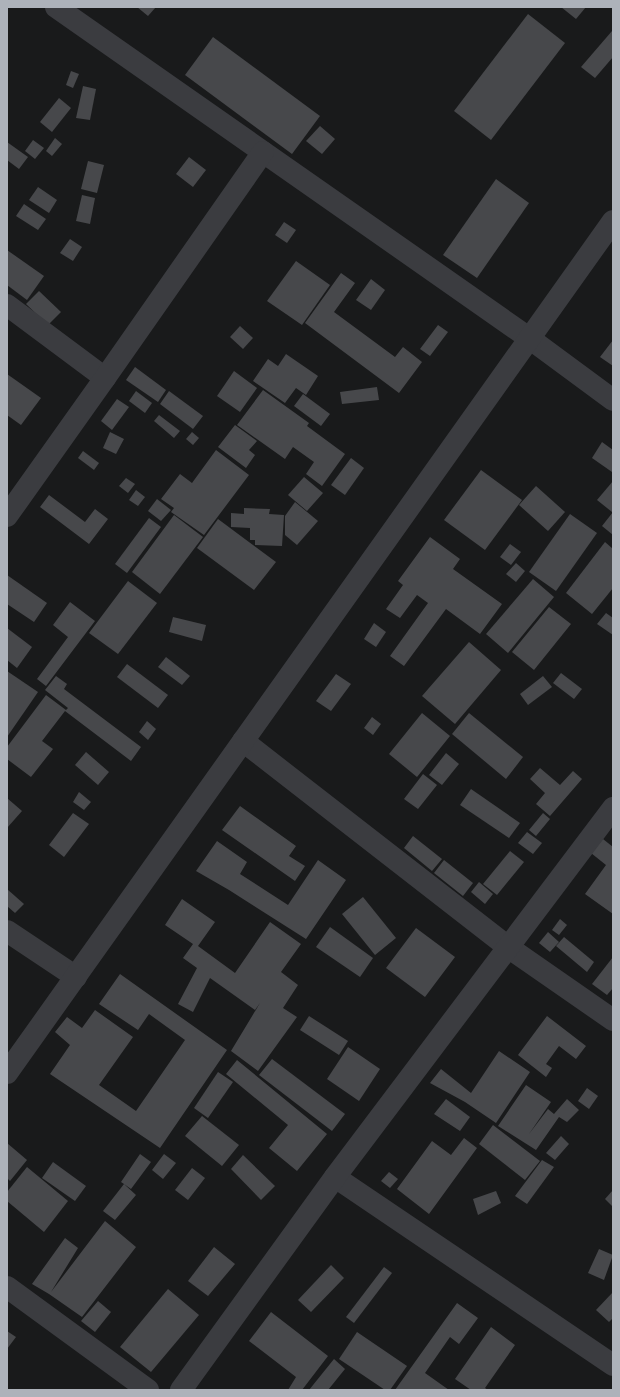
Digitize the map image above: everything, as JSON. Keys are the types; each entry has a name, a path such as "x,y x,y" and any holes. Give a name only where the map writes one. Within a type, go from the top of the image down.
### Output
{"street":[{"path":"56,7 529,338 613,400"},
{"path":"7,516 263,152"},
{"path":"7,1073 613,221"},
{"path":"7,304 105,378"},
{"path":"243,741 508,947 613,1020"},
{"path":"181,1390 335,1177 613,808"},
{"path":"7,931 76,977"},
{"path":"335,1177 613,1365"},
{"path":"7,1287 148,1390"}],"building":[{"path":"137,7 156,7 148,16"},
{"path":"561,7 586,7 576,19"},
{"path":"528,14 565,43 491,140 454,111"},
{"path":"612,31 613,57 595,78 581,67"},
{"path":"213,37 320,116 292,154 185,75"},
{"path":"71,71 79,74 73,88 66,85"},
{"path":"83,86 96,89 90,120 76,118"},
{"path":"59,98 71,108 52,132 40,122"},
{"path":"320,126 335,139 322,154 306,141"},
{"path":"55,138 62,144 52,156 46,151"},
{"path":"33,140 44,148 35,159 25,151"},
{"path":"7,142 28,157 19,169 7,160"},
{"path":"189,157 206,170 193,187 176,174"},
{"path":"88,161 104,165 97,193 81,189"},
{"path":"496,179 529,203 477,278 443,255"},
{"path":"38,187 57,200 49,213 29,200"},
{"path":"82,195 95,198 90,224 76,221"},
{"path":"24,204 46,219 38,230 16,216"},
{"path":"284,222 296,230 287,243 275,235"},
{"path":"70,239 82,247 73,261 60,253"},
{"path":"7,250 44,276 27,300 7,285"},
{"path":"296,261 330,285 302,325 267,301"},
{"path":"341,273 355,283 334,312 395,357 403,347 422,362 399,393 305,323"},
{"path":"371,279 385,290 371,310 356,300"},
{"path":"39,291 61,312 48,325 26,304"},
{"path":"438,325 448,332 430,356 420,349"},
{"path":"240,326 253,338 243,349 230,337"},
{"path":"613,340 613,366 600,357"},
{"path":"286,354 318,376 306,395 296,388 285,403 253,381 268,359 278,366"},
{"path":"135,367 166,390 158,402 126,380"},
{"path":"234,371 257,388 240,412 217,396"},
{"path":"7,374 41,398 21,425 7,415"},
{"path":"377,387 379,400 342,404 340,392"},
{"path":"263,390 309,423 307,426 345,454 322,486 306,474 314,462 293,447 285,459 237,425"},
{"path":"136,391 152,403 145,413 129,401"},
{"path":"169,391 203,416 193,429 160,404"},
{"path":"303,394 330,414 321,426 294,406"},
{"path":"117,399 129,407 112,430 101,421"},
{"path":"159,415 180,431 174,438 154,421"},
{"path":"235,425 257,441 249,450 255,455 246,468 218,447"},
{"path":"110,432 124,439 116,454 103,448"},
{"path":"192,432 199,438 193,445 186,439"},
{"path":"602,442 613,450 612,472 592,458"},
{"path":"216,450 249,475 204,535 171,512 174,508 161,499 180,474 192,483"},
{"path":"83,451 99,463 94,470 78,458"},
{"path":"351,458 364,468 345,495 331,485"},
{"path":"481,470 522,500 485,550 444,520"},
{"path":"304,477 323,493 307,511 288,495"},
{"path":"126,478 135,484 128,493 119,486"},
{"path":"613,481 613,510 612,512 597,500"},
{"path":"536,486 565,512 548,531 519,505"},
{"path":"136,490 145,497 138,506 129,500"},
{"path":"49,495 85,522 95,509 108,519 89,544 40,507"},
{"path":"157,499 171,510 161,521 148,511"},
{"path":"295,502 318,521 297,545 285,535 285,516"},
{"path":"244,508 270,509 269,514 284,515 282,546 255,545 255,540 250,540 250,528 231,527 231,513 244,514"},
{"path":"613,512 613,535 602,526"},
{"path":"570,514 597,533 556,591 529,572"},
{"path":"174,515 203,537 160,594 132,572"},
{"path":"149,518 161,527 127,573 115,564"},
{"path":"218,519 276,562 254,590 197,548"},
{"path":"430,537 460,559 453,569 502,604 480,634 446,609 404,666 390,656 428,603 417,595 400,618 386,609 403,585 398,581"},
{"path":"605,542 613,549 613,588 592,614 566,593"},
{"path":"510,544 521,552 511,565 500,557"},
{"path":"516,563 525,571 516,582 506,574"},
{"path":"7,575 47,603 34,622 7,604"},
{"path":"533,579 554,597 508,653 486,634"},
{"path":"128,581 157,603 118,654 89,633"},
{"path":"70,602 95,621 46,686 37,679 68,637 53,625"},
{"path":"549,607 571,624 534,670 512,652"},
{"path":"606,613 613,618 613,635 597,624"},
{"path":"173,617 206,625 202,641 169,632"},
{"path":"374,623 386,632 376,647 364,639"},
{"path":"7,628 32,647 17,668 7,660"},
{"path":"469,642 501,670 455,724 422,696"},
{"path":"166,657 190,676 182,685 158,667"},
{"path":"127,664 168,695 158,708 117,677"},
{"path":"7,671 38,692 7,737"},
{"path":"561,673 582,689 574,699 553,683"},
{"path":"336,674 351,684 331,711 316,701"},
{"path":"56,676 67,684 64,689 141,747 131,761 65,711 42,741 53,749 31,777 7,759 7,747 46,695 66,710 68,708 45,690"},
{"path":"543,676 552,687 528,705 520,694"},
{"path":"422,713 450,736 417,777 389,754"},
{"path":"469,713 523,757 506,779 452,734"},
{"path":"372,717 381,724 373,735 364,728"},
{"path":"147,721 156,729 148,740 139,732"},
{"path":"86,752 109,772 98,785 75,765"},
{"path":"446,753 459,764 442,785 429,775"},
{"path":"540,768 560,785 573,771 582,779 550,816 536,804 545,793 530,779"},
{"path":"423,774 437,785 418,809 404,799"},
{"path":"471,789 520,823 509,838 460,805"},
{"path":"79,792 91,802 84,810 73,802"},
{"path":"7,798 22,811 7,828"},
{"path":"240,806 296,846 289,856 305,866 295,881 222,830"},
{"path":"73,813 89,824 64,857 49,845"},
{"path":"543,813 550,819 536,836 529,830"},
{"path":"527,832 542,843 533,854 518,843"},
{"path":"413,836 442,859 432,871 404,848"},
{"path":"603,839 613,847 613,914 585,894 606,865 591,853"},
{"path":"217,841 247,862 240,874 288,905 318,860 346,880 306,939 196,871"},
{"path":"510,851 524,862 497,895 483,884"},
{"path":"444,860 473,883 463,896 434,873"},
{"path":"479,882 493,894 485,904 471,892"},
{"path":"7,889 24,904 15,913 7,906"},
{"path":"363,897 396,938 375,955 342,914"},
{"path":"182,899 215,922 198,946 235,973 270,922 301,944 281,972 298,985 283,1008 297,1017 258,1071 231,1051 260,1003 255,1010 210,978 193,1012 178,1004 197,968 183,958 193,944 165,925"},
{"path":"560,919 567,925 559,935 552,930"},
{"path":"330,927 373,958 360,977 316,947"},
{"path":"416,928 455,957 425,997 386,968"},
{"path":"548,932 559,942 550,952 539,943"},
{"path":"564,937 594,962 587,972 556,946"},
{"path":"613,957 613,988 607,995 592,984"},
{"path":"120,974 227,1050 160,1148 50,1074 70,1045 55,1032 67,1017 82,1028 95,1010 133,1037 99,1085 136,1111 185,1040 149,1014 138,1030 99,1004"},
{"path":"309,1016 348,1041 339,1055 300,1030"},
{"path":"547,1016 586,1046 576,1059 559,1046 546,1064 552,1068 546,1077 518,1055"},
{"path":"348,1047 380,1069 359,1101 327,1079"},
{"path":"499,1051 530,1072 496,1123 465,1102 430,1083 441,1069 471,1093"},
{"path":"272,1059 345,1114 332,1131 259,1075"},
{"path":"237,1060 327,1134 297,1171 269,1148 288,1125 226,1074"},
{"path":"218,1072 233,1082 208,1118 194,1108"},
{"path":"526,1085 551,1102 529,1134 548,1109 554,1114 567,1099 579,1110 567,1122 559,1117 536,1150 498,1126"},
{"path":"587,1088 598,1096 589,1109 578,1101"},
{"path":"446,1099 470,1117 460,1131 434,1114"},
{"path":"202,1116 239,1145 222,1166 185,1136"},
{"path":"493,1125 540,1161 525,1180 479,1144"},
{"path":"561,1136 569,1144 555,1160 546,1153"},
{"path":"464,1138 477,1148 429,1214 397,1189 432,1141 451,1155"},
{"path":"7,1143 27,1160 10,1181 7,1178"},
{"path":"140,1154 151,1162 131,1189 121,1182"},
{"path":"164,1154 176,1163 163,1179 152,1170"},
{"path":"243,1155 275,1186 261,1200 231,1169"},
{"path":"542,1160 554,1167 527,1204 515,1196"},
{"path":"53,1162 86,1186 75,1201 42,1178"},
{"path":"27,1167 68,1201 44,1232 7,1201 7,1192"},
{"path":"192,1168 205,1178 188,1200 175,1190"},
{"path":"389,1172 398,1179 390,1188 381,1181"},
{"path":"124,1184 136,1195 115,1220 103,1211"},
{"path":"613,1190 613,1207 605,1199"},
{"path":"496,1191 501,1203 478,1215 473,1199"},
{"path":"105,1221 136,1247 82,1317 32,1284 65,1238 78,1248 51,1292"},
{"path":"214,1247 235,1264 208,1296 188,1281"},
{"path":"599,1249 613,1255 604,1280 588,1273"},
{"path":"331,1265 344,1278 311,1312 298,1300"},
{"path":"384,1267 392,1273 354,1323 346,1317"},
{"path":"168,1289 199,1315 151,1372 120,1347"},
{"path":"613,1292 613,1318 609,1322 596,1310"},
{"path":"98,1301 111,1312 95,1332 81,1321"},
{"path":"457,1303 478,1318 459,1344 450,1337 425,1373 449,1390 395,1390"},
{"path":"271,1312 328,1356 302,1390 288,1390 296,1377 249,1341"},
{"path":"491,1327 515,1345 485,1388 488,1390 471,1390 455,1379"},
{"path":"7,1331 16,1337 7,1349"},
{"path":"357,1332 407,1366 390,1390 385,1390 339,1359"},
{"path":"334,1359 345,1369 328,1390 309,1390"}]}
